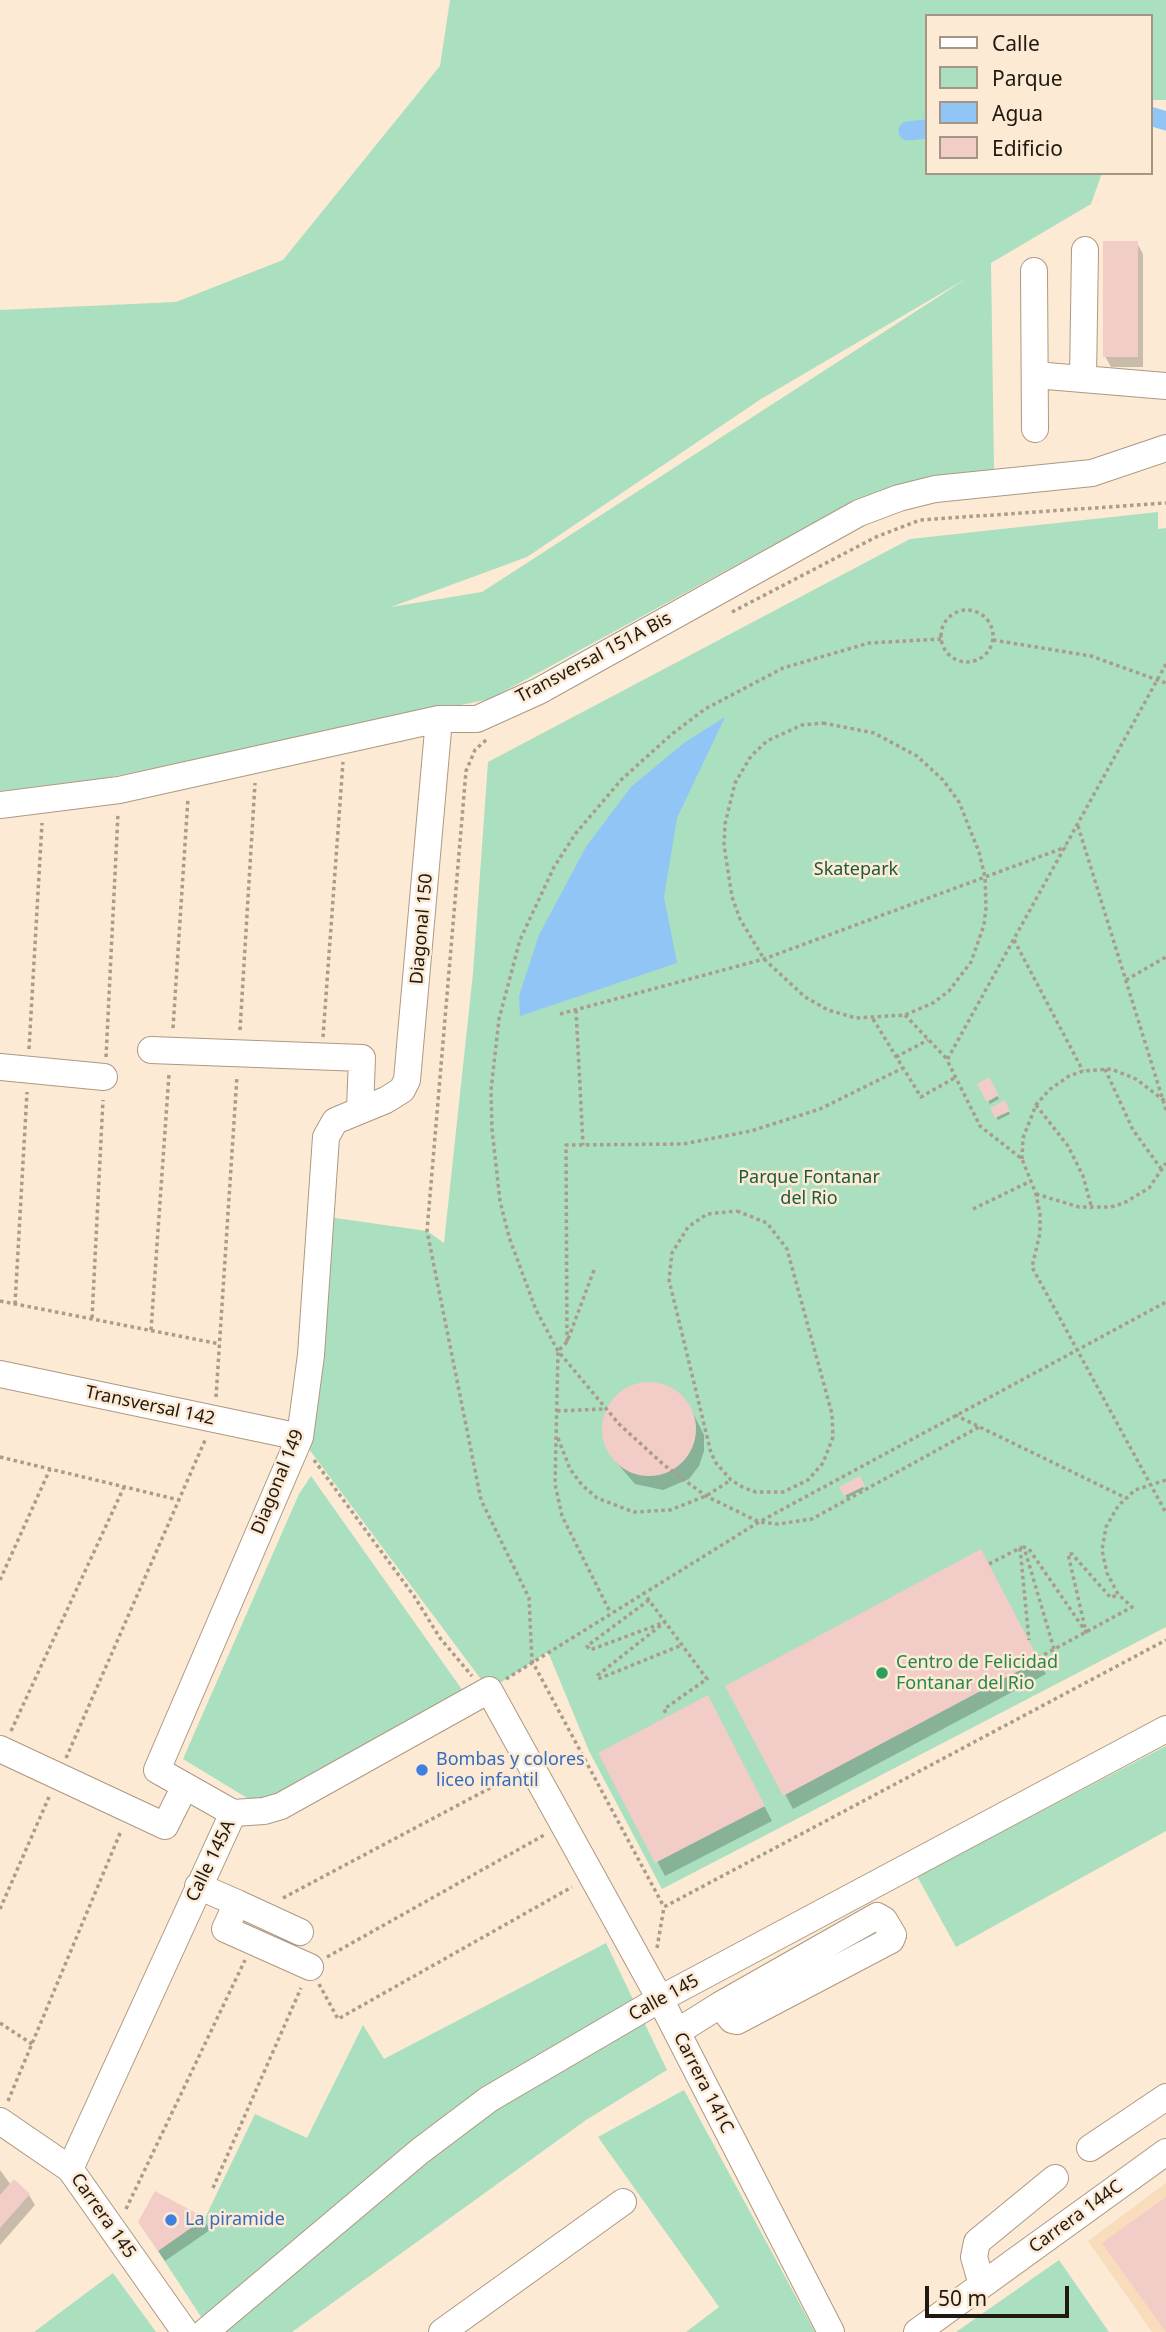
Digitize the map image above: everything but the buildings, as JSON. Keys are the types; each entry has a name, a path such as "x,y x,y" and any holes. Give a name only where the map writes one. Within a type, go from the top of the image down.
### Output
{"street":[{"path":"1083,378 1085,250"},
{"path":"1034,271 1035,429"},
{"path":"1035,375 1166,386"},
{"name":"Transversal 151A Bis","path":"0,805 119,790 439,719 477,719 539,691 859,513 899,498 935,489 1092,473 1166,448"},
{"name":"Diagonal 150","path":"360,1109 386,1100 401,1090 407,1080 439,719"},
{"path":"151,1050 362,1058 360,1109"},
{"path":"0,1067 104,1077"},
{"name":"Diagonal 149","path":"185,1786 157,1770 300,1437 311,1355 326,1137 335,1121 360,1109"},
{"name":"Transversal 142","path":"0,1374 300,1437"},
{"name":"Carrera 141C","path":"489,1690 656,1992 831,2332"},
{"name":"Calle 145A","path":"70,2169 233,1813 264,1811 281,1806 489,1690"},
{"name":"Calle 145","path":"205,2332 420,2151 489,2099 656,1992 1166,1729"},
{"path":"1,1749 165,1826 185,1786 233,1813"},
{"path":"198,1886 300,1932"},
{"path":"247,1908 225,1929 310,1967"},
{"path":"677,2032 720,2005 877,1916 884,1920 893,1935 891,1940 737,2021 732,2020 720,2005"},
{"path":"1090,2148 1166,2097"},
{"name":"Carrera 145","path":"3,2114 70,2169 186,2332"},
{"name":"Carrera 144C","path":"918,2332 1166,2152"},
{"path":"982,2285 974,2257 977,2242 1055,2178"},
{"path":"442,2332 623,2202"}],"path":[{"path":"728,614 876,537 920,520 1166,503"},
{"path":"968,610 984,616 993,631 993,640 985,655 971,662 954,659 943,647 941,639 942,630 951,616 968,610"},
{"path":"941,639 896,640 839,649 783,668 728,695 672,734 622,779 576,833 535,903 507,981 494,1059 492,1129 500,1201 509,1237 536,1310 558,1351 605,1409 643,1447 706,1496 759,1522 795,1522 827,1513 979,1426"},
{"path":"993,640 1068,650 1124,666 1166,684"},
{"path":"947,1060 1166,664"},
{"path":"823,723 857,728 895,743 917,756 943,780 970,823 985,877 984,925 971,962 949,991 933,1003 905,1015 873,1019 828,1010 804,997 764,959 740,919 732,897 725,862 725,824 735,783 751,756 767,741 785,730 823,723"},
{"path":"492,737 475,750 466,771 427,1231 481,1500 529,1598 532,1661 664,1907 656,1992"},
{"path":"322,1056 345,740"},
{"path":"0,1909 215,1419 256,760"},
{"path":"1077,824 1166,1110"},
{"path":"561,1014 764,959 1067,846"},
{"path":"1014,940 1083,1071"},
{"path":"1126,980 1166,957"},
{"path":"576,1010 583,1146"},
{"path":"905,1015 947,1060 980,1126 1022,1159"},
{"path":"873,1019 921,1097 956,1077"},
{"path":"896,1057 928,1040"},
{"path":"567,1342 566,1146 682,1144 751,1132 820,1109 903,1068"},
{"path":"1165,1102 1136,1079 1105,1069 1083,1071 1059,1082 1036,1105 1023,1138 1022,1159 1036,1194 1040,1233 1032,1267 1166,1513"},
{"path":"1105,1069 1133,1130 1162,1171"},
{"path":"1036,1105 1068,1146 1083,1176 1092,1209"},
{"path":"1036,1194 1065,1205 1092,1209 1124,1203 1149,1188 1166,1163"},
{"path":"973,1209 1031,1181"},
{"path":"726,1210 758,1217 782,1239 832,1414 833,1437 829,1451 817,1471 797,1487 771,1493 744,1488 731,1480 711,1453 669,1270 675,1244 688,1227 707,1214 726,1210"},
{"path":"594,1270 567,1342 558,1351 555,1484 558,1506 610,1612"},
{"path":"0,1301 220,1344"},
{"path":"300,1437 327,1481 414,1596 440,1638 467,1671 489,1690 610,1612 759,1522 1166,1302"},
{"path":"557,1411 605,1409"},
{"path":"955,1415 1127,1498"},
{"path":"557,1432 570,1469 597,1498 615,1507 634,1512 670,1510 706,1496 731,1480"},
{"path":"0,1457 179,1500"},
{"path":"0,1580 50,1469"},
{"path":"1038,1658 1132,1607 1118,1594 1107,1573 1102,1550 1106,1527 1118,1506 1127,1498 1150,1484 1166,1480"},
{"path":"1,1749 124,1487"},
{"path":"797,1487 803,1498"},
{"path":"1022,1547 1086,1632"},
{"path":"989,1564 1022,1547"},
{"path":"1022,1547 1029,1640"},
{"path":"1022,1547 1054,1649"},
{"path":"1086,1632 1068,1554 1072,1554 1111,1598 1118,1594"},
{"path":"643,1592 707,1679 664,1709 667,1716"},
{"path":"649,1600 588,1644 588,1650 665,1622"},
{"path":"665,1622 598,1675 598,1679 682,1645"},
{"path":"664,1907 1166,1640"},
{"path":"247,1908 531,1766"},
{"path":"3,2114 130,1810"},
{"path":"213,2188 310,1967 564,1825"},
{"path":"310,1967 338,2019 592,1876"},
{"path":"115,2234 253,1942"},
{"path":"0,2022 32,2044"}],"shaded area":[{"path":"1166,2183 1166,2332 1152,2332 1088,2241"}],"green space":[{"path":"450,0 1166,0 1166,100 1152,100 1152,14 925,14 925,175 1101,175 1091,204 991,263 994,469 854,501 490,699 106,778 0,791 0,310 176,302 283,260 440,66","holes":["969,277 482,592 391,607 527,557 761,399"]},
{"name":"Parque Fontanar del Rio","path":"1158,512 1158,529 1166,528 1166,1627 662,1889 589,1751 548,1652 489,1690 300,1437 321,1216 427,1231 444,1243 473,973 488,762 910,539"},
{"path":"311,1476 463,1691 257,1804 183,1759 299,1494"},
{"path":"1166,1746 1166,1831 956,1947 917,1876"},
{"path":"606,1943 667,2070 586,2120 292,2332 211,2332 158,2251 205,2218 255,2114 307,2138 363,2025 384,2059"},
{"path":"684,2090 815,2332 686,2332 719,2307 598,2137"},
{"path":"1059,2260 1109,2332 956,2332"},
{"path":"113,2273 156,2332 34,2332"}],"water":[{"path":"725,717 677,818 664,897 677,963 520,1016 519,996 539,935 586,847 631,787 684,743"}],"waterway":[{"path":"1152,117 1166,121"},
{"path":"908,131 925,129"}],"place":[{"name":"Centro de Felicidad Fontanar del Rio","path":"882,1673"},
{"name":"Bombas y colores liceo infantil","path":"422,1770"},
{"name":"La piramide","path":"171,2220"}],"park label":[{"name":"Skatepark","path":"856,870"}]}
